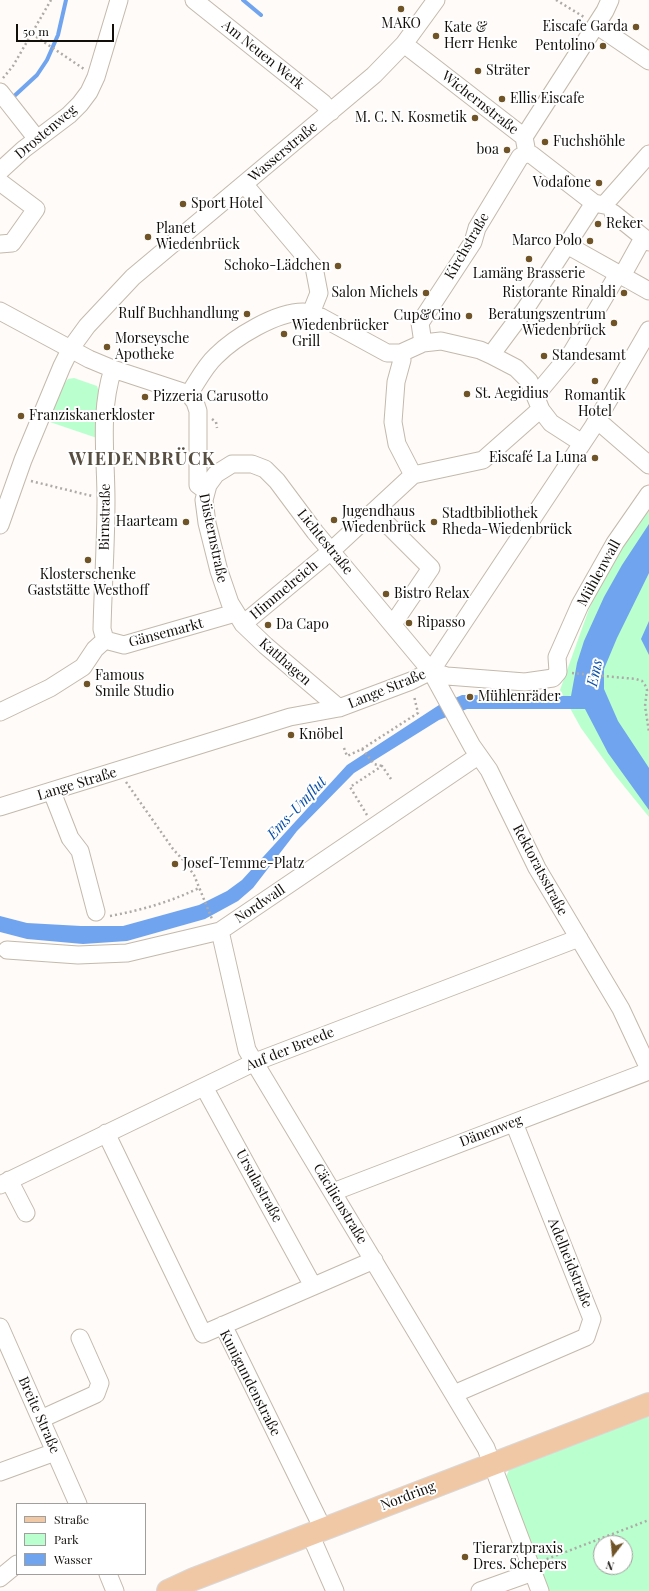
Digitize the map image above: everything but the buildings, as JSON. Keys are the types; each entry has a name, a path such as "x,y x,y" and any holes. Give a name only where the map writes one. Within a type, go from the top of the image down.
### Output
{"main road":[{"name":"Nordring","path":"168,1591 194,1579 649,1404"}],"street":[{"name":"Drostenweg","path":"0,171 53,128 80,104 89,92 96,77 119,0"},
{"name":"Am Neuen Werk","path":"194,0 323,103 331,112"},
{"name":"Wasserstraße","path":"0,525 17,478 62,366 71,348 86,326 133,278 374,75 404,44 436,0"},
{"name":"Kirchstraße","path":"423,343 420,323 473,242 477,228 596,25 606,11 610,0"},
{"path":"596,25 649,61"},
{"name":"Wichernstraße","path":"404,44 525,145 532,155 604,207 646,240"},
{"path":"0,92 37,140"},
{"path":"491,355 526,308 567,245 604,207 649,154"},
{"path":"0,182 36,209 12,243 0,244"},
{"path":"244,184 314,267 319,293 311,313"},
{"path":"401,353 402,360 396,382 393,422 397,444 413,475 484,460 534,414 539,403 620,275 646,240"},
{"path":"567,245 649,291"},
{"path":"0,311 12,319 71,348 89,359 113,369 189,394 215,356 237,339 268,321 284,315 302,312 311,313 388,353 401,353 423,343 441,341 480,350 516,368 529,381 539,403 551,423 582,444"},
{"name":"Lange Straße","path":"0,808 290,717 339,708 410,681 431,671 505,549 582,444 649,330"},
{"name":"Birnstraße","path":"105,640 102,629 106,500 104,419 108,385 113,369"},
{"name":"Düsternstraße","path":"189,394 195,402 198,411 198,485 206,491 204,500 207,523 224,589 239,618"},
{"path":"597,420 649,465"},
{"name":"Lichtestraße","path":"206,491 208,485 216,474 232,464 252,464 265,469 277,481 331,551 431,671"},
{"name":"Himmelreich","path":"239,618 331,551 413,475"},
{"name":"Mühlenwall","path":"431,671 447,676 525,682 553,678 558,672 556,657 580,605 615,543 649,494"},
{"path":"374,511 431,568 393,624"},
{"name":"Gänsemarkt","path":"105,640 124,645 239,618"},
{"name":"Katthagen","path":"239,618 266,646 339,708"},
{"path":"0,712 50,688 82,667 95,649 105,640"},
{"name":"Rektoratsstraße","path":"431,671 478,756 489,770 537,868 621,1009 649,1070"},
{"name":"Nordwall","path":"6,950 78,955 127,953 216,925 374,825 478,756"},
{"path":"52,792 70,838 80,851 96,912"},
{"name":"Cäcilienstraße","path":"216,925 247,1050 486,1448 540,1591"},
{"name":"Auf der Breede","path":"26,1213 5,1182 255,1062 578,938"},
{"name":"Dänenweg","path":"333,1192 649,1070"},
{"name":"Ursulastraße","path":"204,1087 313,1286"},
{"name":"Adelheidstraße","path":"454,1394 586,1336 592,1319 514,1122"},
{"name":"Kunigundenstraße","path":"106,1133 203,1334 223,1325 317,1532 335,1591"},
{"path":"223,1325 374,1260"},
{"name":"Breite Straße","path":"0,1327 78,1503"},
{"path":"41,1419 96,1394 100,1384 80,1338"},
{"path":"0,1472 55,1452"},
{"path":"0,1578 16,1565"},
{"path":"480,1591 532,1569"},
{"path":"108,1575 115,1591"}],"path":[{"path":"0,82 13,66 51,0"},
{"path":"556,0 596,25"},
{"path":"32,34 96,77"},
{"path":"17,478 106,500"},
{"path":"566,672 636,679 642,681 646,685 647,690 645,706 649,732"},
{"path":"344,748 347,756 362,749 418,713 410,681"},
{"path":"362,749 374,764 382,766 392,779"},
{"path":"374,825 350,787 382,766"},
{"path":"121,770 126,783 173,849 194,875 216,925"},
{"path":"96,912 107,916 143,910 173,900 199,888"},
{"path":"532,1569 649,1520"}],"green space":[{"path":"74,378 97,386 99,392 97,438 47,421 64,384 68,379"},
{"path":"649,499 649,817 615,775 581,728 560,690 589,609 613,559"},
{"path":"649,1416 649,1591 549,1591 505,1479 509,1470"}],"water":[{"name":"Ems","path":"649,524 649,573 617,638 604,669 604,689 618,721 649,768 649,810 608,753 585,709 467,709 439,720 354,773 297,831 253,888 238,901 205,919 127,941 83,944 27,939 0,932 0,916 27,923 81,926 123,926 199,905 227,891 242,880 347,765 439,705 462,695 571,696 577,663 584,641 604,597 622,565"},
{"path":"649,621 649,655 641,639"}],"waterway":[{"path":"11,99 37,75 47,60 58,35 66,0"},
{"path":"243,0 261,15"}],"place":[{"name":"MAKO","path":"401,9"},
{"name":"Eiscafe Garda","path":"636,27"},
{"name":"Kate & Herr Henke","path":"436,36"},
{"name":"Pentolino","path":"603,46"},
{"name":"Sträter","path":"478,71"},
{"name":"Ellis Eiscafe","path":"502,99"},
{"name":"M. C. N. Kosmetik","path":"475,118"},
{"name":"Fuchshöhle","path":"545,142"},
{"name":"boa","path":"507,150"},
{"name":"Vodafone","path":"599,183"},
{"name":"Sport Hotel","path":"183,204"},
{"name":"Reker","path":"598,224"},
{"name":"Planet Wiedenbrück","path":"148,237"},
{"name":"Marco Polo","path":"590,241"},
{"name":"Lamäng Brasserie","path":"529,259"},
{"name":"Schoko-Lädchen","path":"338,266"},
{"name":"Salon Michels","path":"426,293"},
{"name":"Ristorante Rinaldi","path":"624,293"},
{"name":"Rulf Buchhandlung","path":"247,314"},
{"name":"Cup&Cino","path":"469,316"},
{"name":"Beratungszentrum Wiedenbrück","path":"614,323"},
{"name":"Wiedenbrücker Grill","path":"284,334"},
{"name":"Morseysche Apotheke","path":"107,347"},
{"name":"Standesamt","path":"544,356"},
{"name":"Romantik Hotel","path":"595,381"},
{"name":"St. Aegidius","path":"467,394"},
{"name":"Pizzeria Carusotto","path":"145,397"},
{"name":"Franziskanerkloster","path":"21,416"},
{"name":"Eiscafé La Luna","path":"595,458"},
{"name":"Jugendhaus Wiedenbrück","path":"334,520"},
{"name":"Haarteam","path":"186,522"},
{"name":"Stadtbibliothek Rheda-Wiedenbrück","path":"434,522"},
{"name":"Klosterschenke Gaststätte Westhoff","path":"88,560"},
{"name":"Bistro Relax","path":"386,594"},
{"name":"Ripasso","path":"409,623"},
{"name":"Da Capo","path":"268,625"},
{"name":"Famous Smile Studio","path":"87,684"},
{"name":"Mühlenräder","path":"470,697"},
{"name":"Knöbel","path":"291,735"},
{"name":"Josef-Temme-Platz","path":"175,864"},
{"name":"Tierarztpraxis Dres. Schepers","path":"465,1557"}],"district":[{"name":"WIEDENBRÜCK","path":"142,459"}],"water label":[{"name":"Ems-Umflut","path":"297,808"}]}
